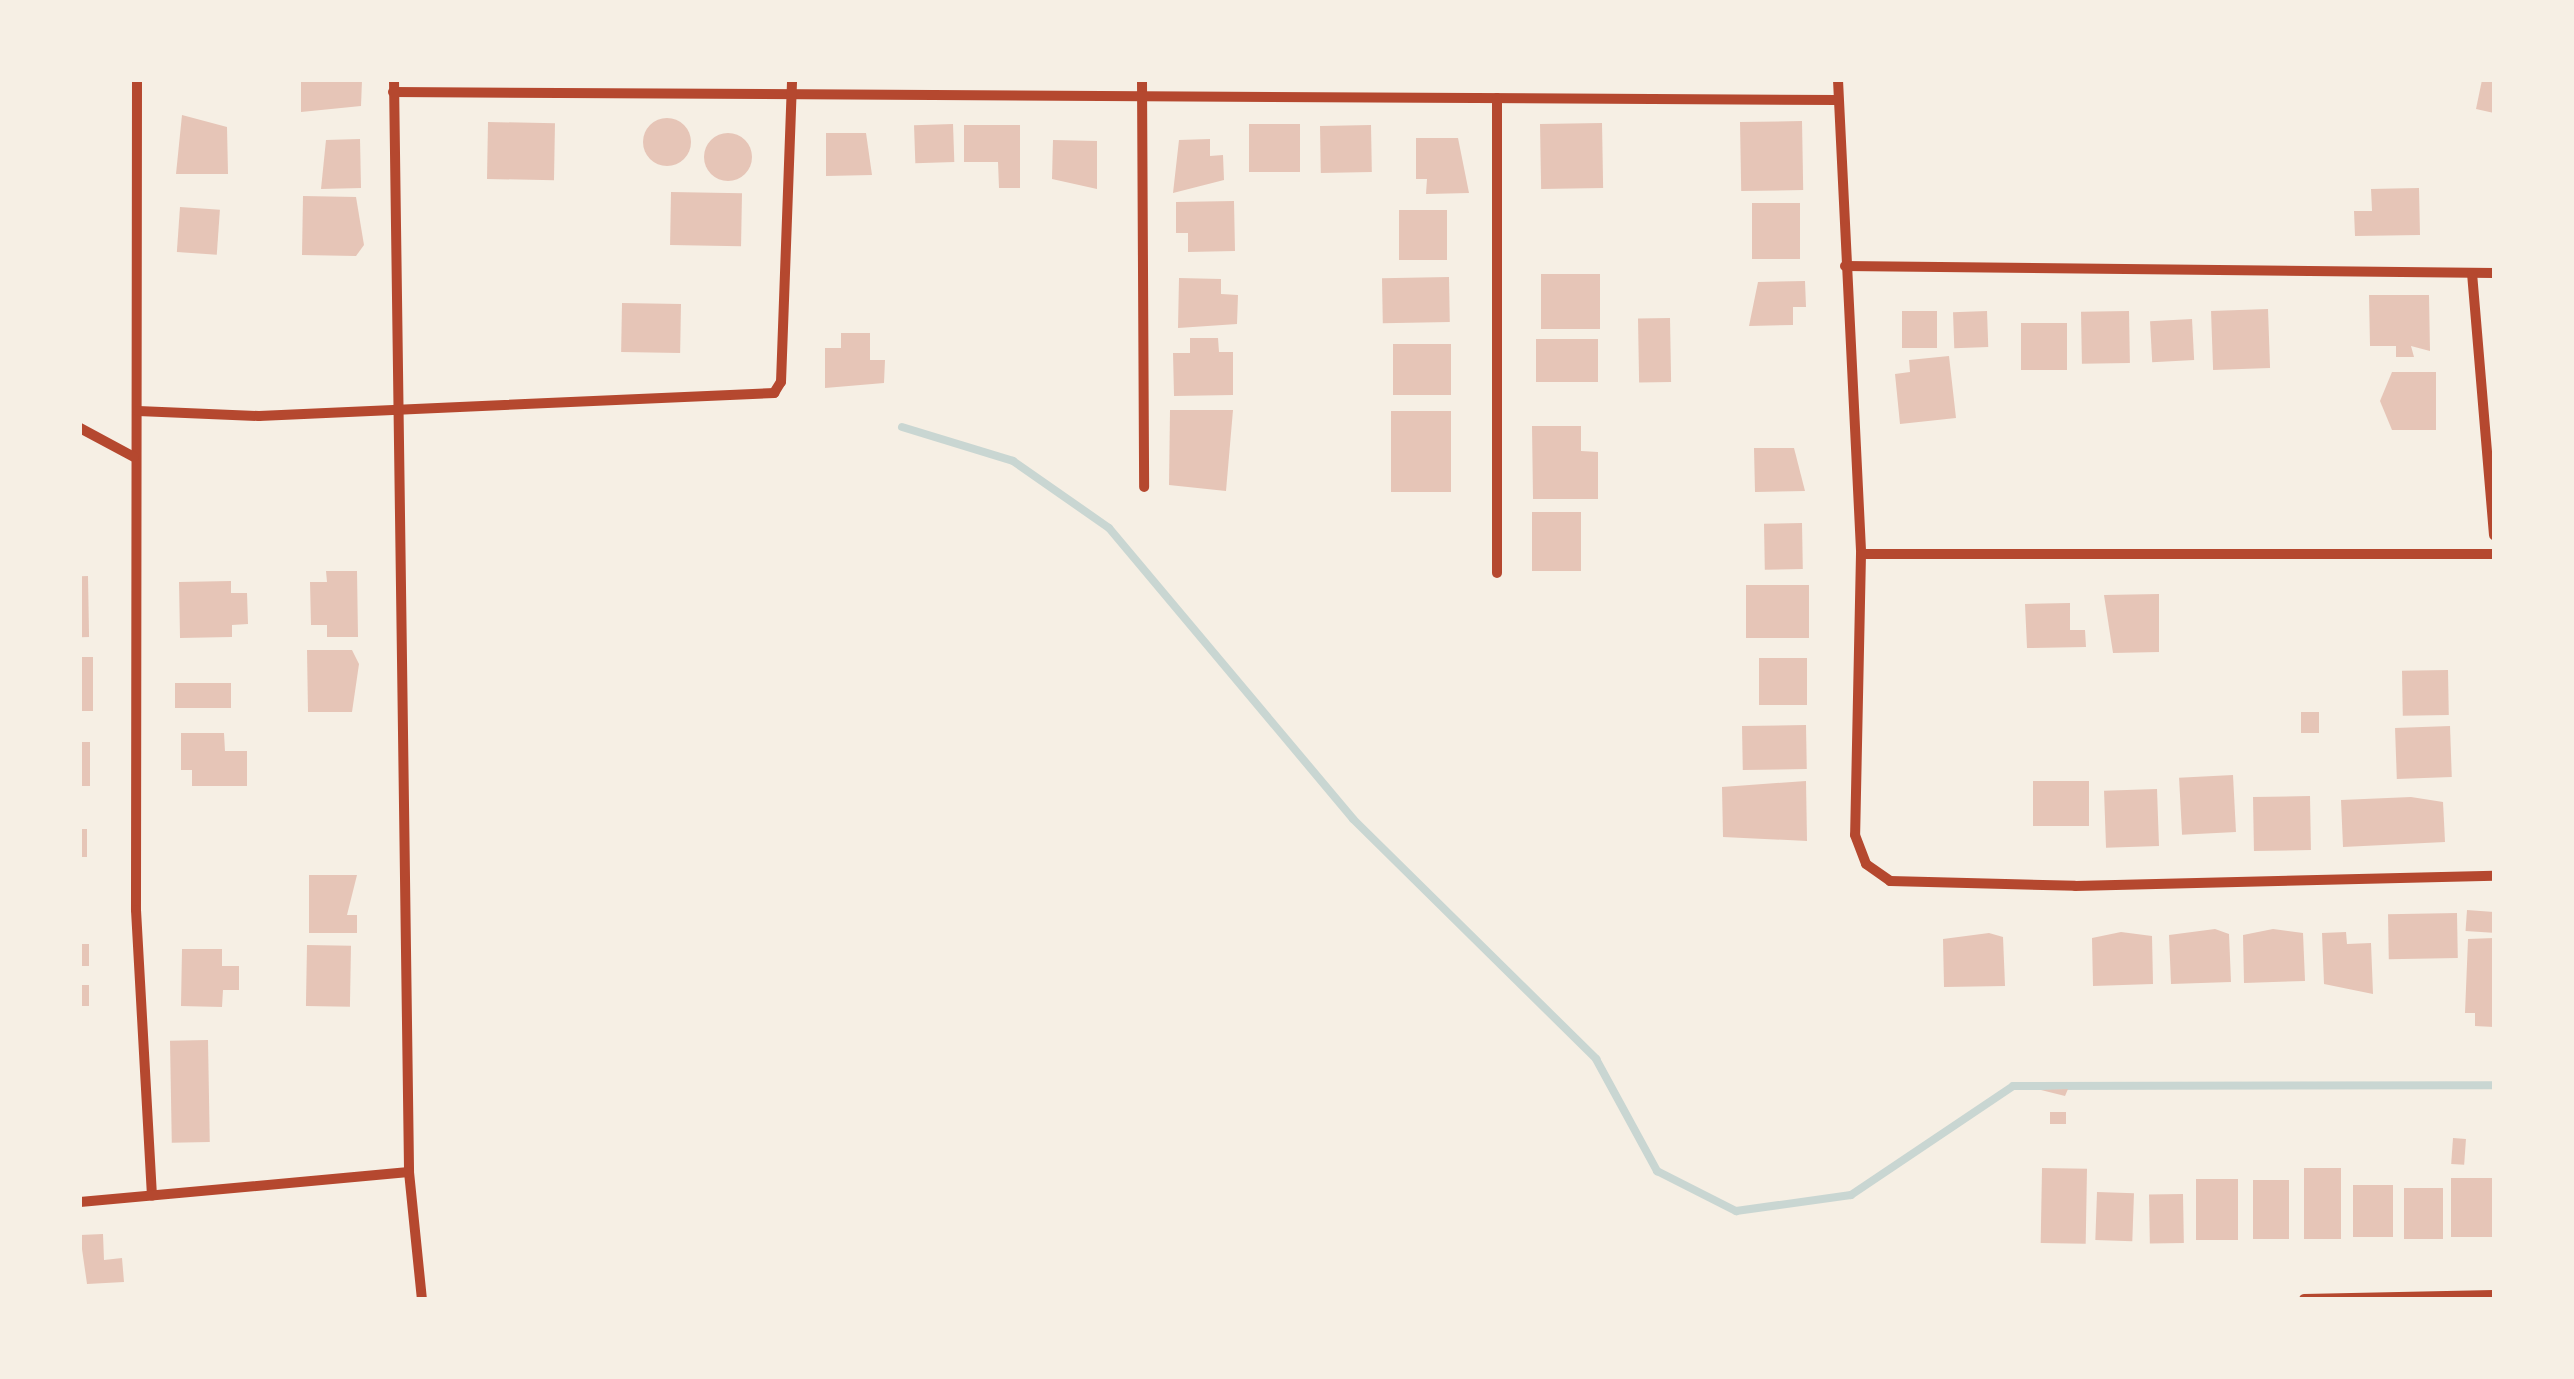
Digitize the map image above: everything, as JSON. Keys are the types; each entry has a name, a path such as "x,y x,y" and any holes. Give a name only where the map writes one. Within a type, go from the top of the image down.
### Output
{"street":[{"path":"137,80 136,910 152,1196"},
{"path":"1838,80 1861,554 1855,834 1866,864 1890,881 2076,886 2494,876"},
{"path":"138,411 259,416 774,394 782,382 791,85"},
{"path":"422,1299 409,1172 393,408 393,86 1142,86 1497,98 1838,100"},
{"path":"1142,86 1144,487"},
{"path":"1497,98 1497,573"},
{"path":"1845,266 2494,273"},
{"path":"2472,273 2494,536"},
{"path":"80,428 134,457"},
{"path":"1861,554 2494,554"},
{"path":"80,1202 409,1172"},
{"path":"2304,1299 2494,1294"}],"building":[{"path":"301,80 362,80 361,106 301,112"},
{"path":"2482,80 2494,80 2494,113 2476,109"},
{"path":"182,115 227,127 228,174 176,174"},
{"path":"667,118 684,125 691,142 684,159 667,166 650,159 643,142 650,125"},
{"path":"1802,121 1803,190 1741,191 1740,122"},
{"path":"488,122 555,123 554,180 487,179"},
{"path":"1602,123 1603,188 1541,189 1540,124"},
{"path":"953,124 954,162 915,163 914,125"},
{"path":"1249,124 1300,124 1300,172 1249,172"},
{"path":"964,125 1020,125 1020,188 999,188 998,162 964,162"},
{"path":"1371,125 1372,172 1321,173 1320,126"},
{"path":"728,133 745,140 752,157 745,174 728,181 711,174 704,157 711,140"},
{"path":"826,133 866,133 872,175 826,176"},
{"path":"1416,138 1458,138 1469,193 1426,194 1427,179 1416,179"},
{"path":"360,139 361,188 321,189 326,140"},
{"path":"1210,139 1210,156 1223,155 1224,180 1173,193 1179,140"},
{"path":"1053,140 1097,141 1097,189 1052,179"},
{"path":"2419,188 2420,235 2355,236 2354,211 2372,211 2371,189"},
{"path":"671,192 742,193 741,246 670,245"},
{"path":"303,196 356,197 364,245 356,256 302,255"},
{"path":"1234,201 1235,251 1188,252 1188,233 1176,233 1176,202"},
{"path":"1752,203 1800,203 1800,259 1752,259"},
{"path":"180,207 220,210 217,255 177,252"},
{"path":"1399,210 1447,210 1447,260 1399,260"},
{"path":"1541,274 1600,274 1600,329 1541,329"},
{"path":"1449,277 1450,322 1383,323 1382,278"},
{"path":"1179,278 1221,279 1221,294 1238,295 1237,324 1178,328"},
{"path":"1805,281 1806,307 1793,307 1793,325 1749,326 1758,282"},
{"path":"2369,295 2429,295 2430,351 2411,346 2414,357 2396,357 2396,346 2370,346"},
{"path":"622,303 681,304 680,353 621,352"},
{"path":"2268,309 2270,368 2213,370 2211,311"},
{"path":"1902,311 1937,311 1937,348 1902,348"},
{"path":"1987,311 1988,347 1954,348 1953,312"},
{"path":"2129,311 2130,363 2082,364 2081,312"},
{"path":"1670,318 1671,382 1639,383 1638,319"},
{"path":"2192,319 2194,360 2152,362 2150,321"},
{"path":"2021,323 2067,323 2067,370 2021,370"},
{"path":"841,333 870,333 870,360 885,360 884,383 825,388 825,348 841,348"},
{"path":"1190,338 1218,338 1219,352 1233,352 1233,395 1174,396 1173,353 1190,353"},
{"path":"1536,339 1598,339 1598,382 1536,382"},
{"path":"1393,344 1451,344 1451,395 1393,395"},
{"path":"1949,356 1956,418 1900,424 1895,374 1910,372 1909,360"},
{"path":"2392,372 2436,372 2436,430 2392,430 2380,401"},
{"path":"1170,410 1233,410 1226,491 1169,485"},
{"path":"1391,411 1451,411 1451,492 1391,492"},
{"path":"1532,426 1581,426 1581,451 1598,452 1598,499 1533,499"},
{"path":"1754,448 1794,448 1805,491 1755,492"},
{"path":"1532,512 1581,512 1581,571 1532,571"},
{"path":"1802,523 1803,569 1765,570 1764,524"},
{"path":"326,571 357,571 358,637 327,637 327,625 311,625 310,582 327,582"},
{"path":"80,576 88,576 89,637 81,637"},
{"path":"231,581 231,593 247,593 248,624 232,625 232,637 180,638 179,582"},
{"path":"1746,585 1809,585 1809,638 1746,638"},
{"path":"2159,594 2159,652 2113,653 2104,595"},
{"path":"2070,603 2070,630 2085,630 2086,647 2027,648 2025,604"},
{"path":"307,650 352,650 359,664 352,712 308,712"},
{"path":"80,657 93,657 93,711 80,711"},
{"path":"1759,658 1807,658 1807,705 1759,705"},
{"path":"2448,670 2449,715 2403,716 2402,671"},
{"path":"175,683 231,683 231,708 175,708"},
{"path":"2301,712 2319,712 2319,733 2301,733"},
{"path":"1806,725 1807,769 1743,770 1742,726"},
{"path":"2450,726 2452,777 2397,779 2395,728"},
{"path":"181,733 224,733 225,751 247,751 247,786 192,786 192,770 181,770"},
{"path":"80,742 90,742 90,786 80,786"},
{"path":"2233,775 2236,832 2182,835 2179,778"},
{"path":"1806,781 1807,841 1723,837 1722,787"},
{"path":"2033,781 2089,781 2089,826 2033,826"},
{"path":"2157,789 2159,846 2106,848 2104,791"},
{"path":"2310,796 2311,850 2254,851 2253,797"},
{"path":"2411,797 2443,802 2445,842 2343,847 2341,800"},
{"path":"80,829 87,829 87,857 80,857"},
{"path":"309,875 357,875 347,915 357,915 357,933 309,933"},
{"path":"2467,910 2494,912 2492,933 2466,931"},
{"path":"2457,913 2458,958 2389,959 2388,914"},
{"path":"2215,929 2229,934 2231,982 2171,984 2169,935"},
{"path":"2273,929 2303,933 2305,981 2244,983 2243,935"},
{"path":"2121,932 2152,936 2153,984 2093,986 2092,938"},
{"path":"2346,932 2347,944 2371,943 2373,994 2324,984 2322,933"},
{"path":"1989,933 2003,937 2005,986 1944,987 1943,939"},
{"path":"2494,938 2494,1027 2475,1026 2475,1013 2465,1013 2468,939"},
{"path":"80,944 89,944 89,966 80,966"},
{"path":"307,945 351,946 350,1007 306,1006"},
{"path":"182,949 222,949 222,966 239,966 239,990 223,990 222,1007 181,1006"},
{"path":"80,985 89,985 89,1006 80,1006"},
{"path":"208,1040 210,1142 172,1143 170,1041"},
{"path":"2068,1089 2065,1096 2041,1090"},
{"path":"2050,1112 2066,1112 2066,1124 2050,1124"},
{"path":"2453,1138 2466,1139 2464,1165 2451,1164"},
{"path":"2042,1168 2087,1169 2086,1244 2041,1243"},
{"path":"2304,1168 2341,1168 2341,1239 2304,1239"},
{"path":"2451,1178 2494,1178 2494,1237 2451,1237"},
{"path":"2196,1179 2238,1179 2238,1240 2196,1240"},
{"path":"2253,1180 2289,1180 2289,1239 2253,1239"},
{"path":"2353,1185 2393,1185 2393,1237 2353,1237"},
{"path":"2404,1188 2443,1188 2443,1239 2404,1239"},
{"path":"2097,1192 2134,1193 2132,1241 2095,1240"},
{"path":"2183,1194 2184,1243 2150,1244 2149,1195"},
{"path":"103,1234 104,1260 122,1258 124,1282 87,1284 80,1235"}],"waterway":[{"path":"902,427 1013,461 1109,528 1353,819 1596,1059 1657,1171 1736,1211 1851,1195 2013,1086 2494,1085"}]}
